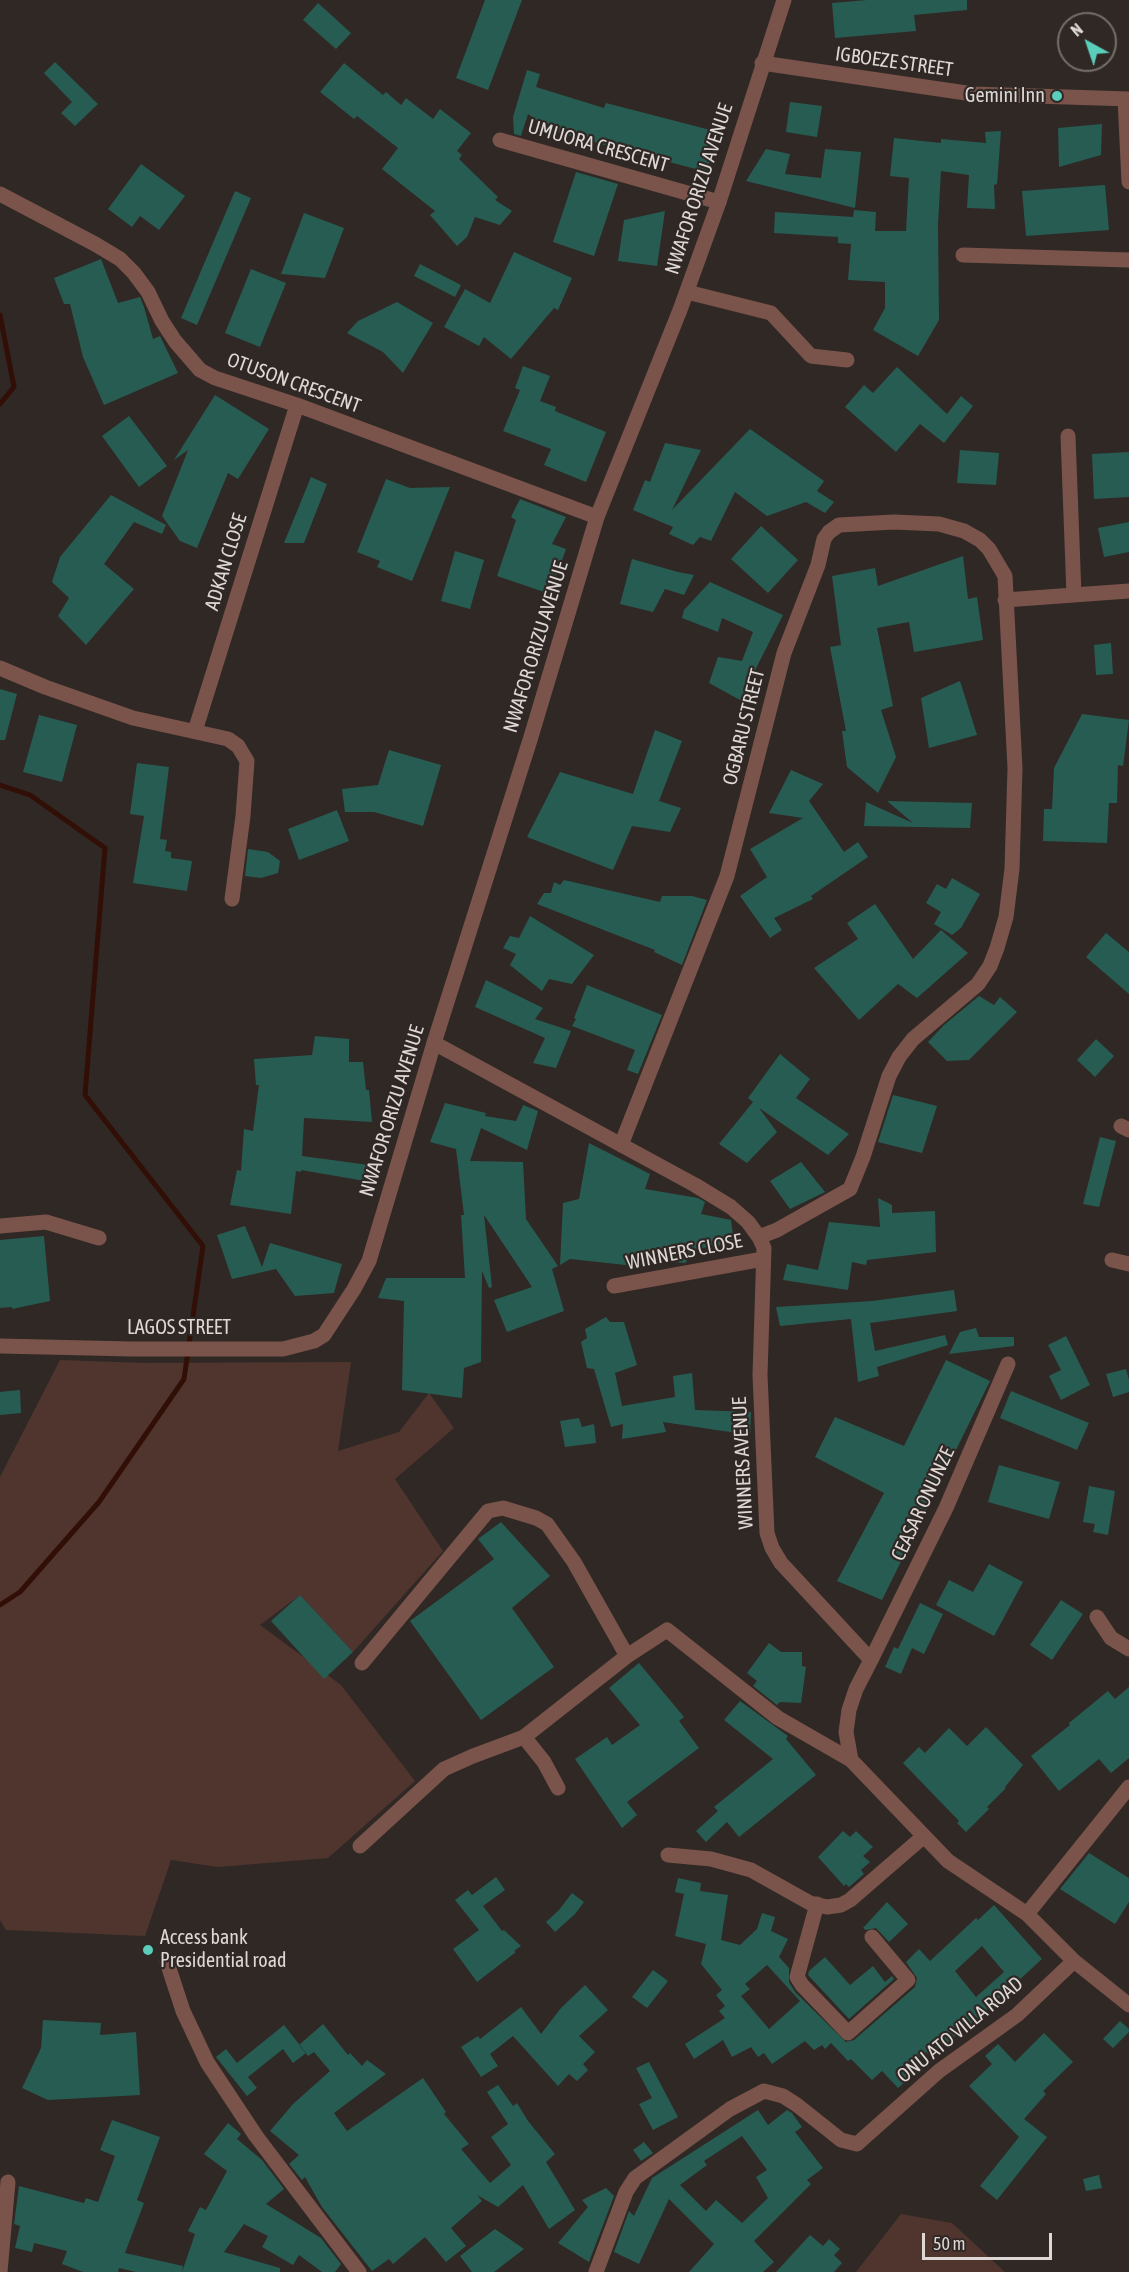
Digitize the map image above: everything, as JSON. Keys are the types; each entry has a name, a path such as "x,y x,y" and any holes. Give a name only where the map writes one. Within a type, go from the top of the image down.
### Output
{"street":[{"name":"NWAFOR ORIZU AVENUE","path":"342,1311 369,1261 434,1042 530,740 597,517 687,292 784,0"},
{"name":"IGBOEZE STREET","path":"762,63 973,94 1127,99"},
{"path":"1127,99 1129,182"},
{"name":"UMUORA CRESCENT","path":"500,140 719,201"},
{"name":"OTUSON CRESCENT","path":"0,194 120,259 148,292 175,341 200,369 215,378 297,405 597,517"},
{"path":"963,255 1129,260"},
{"path":"687,292 771,314 811,356 847,360"},
{"name":"ADKAN CLOSE","path":"195,731 297,405"},
{"path":"1068,436 1074,595"},
{"name":"OGBARU STREET","path":"621,1145 727,876 784,653 818,565 824,539 839,525 894,522 939,524 964,531 980,540 997,560 1005,576 1016,768 1012,869 1006,917 994,957 978,984 913,1039 899,1057 889,1076 857,1175 850,1189 777,1230 759,1237"},
{"path":"1005,600 1129,591"},
{"path":"0,668 45,687 133,718 228,739 238,746 247,761 243,816 232,899"},
{"path":"434,1042 695,1185 731,1207 748,1222 759,1237"},
{"path":"0,1226 46,1222 99,1238"},
{"name":"WINNERS AVENUE","path":"759,1237 764,1248 760,1375 767,1533 772,1548 782,1563 872,1660"},
{"name":"WINNERS CLOSE","path":"614,1286 763,1259"},
{"path":"1112,1260 1129,1264"},
{"name":"LAGOS STREET","path":"0,1346 283,1349 314,1341 324,1335 342,1311"},
{"name":"CEASAR ONUNZE","path":"872,1660 946,1508 1008,1364"},
{"path":"362,1663 488,1511 503,1508 536,1518 547,1524 574,1562 627,1656"},
{"path":"1097,1617 1111,1638 1129,1649"},
{"path":"360,1846 444,1769 524,1737 627,1656 667,1630 778,1718 851,1760 948,1861 1028,1914 1074,1961 1129,2006"},
{"path":"851,1760 846,1732 849,1710 856,1689 872,1660"},
{"path":"524,1737 544,1762 558,1788"},
{"path":"1028,1914 1129,1787"},
{"path":"668,1855 711,1859 751,1870 810,1903 827,1907 841,1905 850,1900 924,1836"},
{"path":"817,1904 797,1977 848,2033 908,1980 872,1938"},
{"name":"ONU ATO VILLA ROAD","path":"596,2272 626,2192 635,2178 730,2109 764,2091 783,2096 846,2142 857,2144 939,2071 1017,2015 1074,1961"},
{"path":"167,1962 183,2011 207,2062 256,2136 359,2272"},
{"path":"0,2272 8,2182"}],"shaded area":[{"path":"60,1360 144,1363 351,1362 338,1451 399,1432 429,1393 454,1428 395,1479 443,1551 353,1652 300,1595 260,1625 341,1685 415,1781 328,1858 218,1867 171,1860 145,1936 6,1930 0,1920 0,1477"},
{"path":"901,2214 952,2223 1005,2272 856,2272"}],"building":[{"path":"485,0 522,0 488,90 456,78"},
{"path":"867,0 967,0 967,10 914,15 916,31 835,38 832,3"},
{"path":"318,3 351,33 336,49 303,20"},
{"path":"55,62 98,104 75,126 61,113 72,102 44,73"},
{"path":"344,63 383,95 386,92 401,105 406,98 433,119 440,109 471,133 457,151 462,155 459,159 498,197 495,200 512,211 500,225 475,217 467,237 457,246 430,215 435,211 382,169 398,148 357,116 354,119 320,92"},
{"path":"527,70 540,74 536,87 604,108 606,103 718,132 707,172 552,131 528,114 521,136 514,134 513,117"},
{"path":"790,102 822,106 817,137 786,132"},
{"path":"1102,124 1101,155 1059,167 1058,128"},
{"path":"1001,131 997,184 994,185 995,209 967,208 969,175 941,171 938,225 939,320 918,356 873,330 885,308 885,282 848,280 851,244 838,243 838,237 774,233 775,212 853,217 854,210 876,212 875,231 906,231 909,178 890,176 894,138 941,143 941,139 986,143 985,132"},
{"path":"766,149 790,154 785,174 821,178 825,149 861,152 855,208 746,181"},
{"path":"141,164 185,196 159,230 140,216 132,227 108,209"},
{"path":"576,172 618,184 594,256 553,242"},
{"path":"1105,185 1109,230 1026,236 1022,191"},
{"path":"235,191 251,198 197,325 181,318"},
{"path":"665,211 657,266 618,261 624,220"},
{"path":"304,213 344,228 325,278 281,274"},
{"path":"514,252 572,278 558,310 554,308 511,359 484,337 479,346 444,327 465,289 490,303"},
{"path":"101,259 118,303 140,297 153,339 160,336 178,373 104,405 83,357 70,304 64,304 54,278"},
{"path":"420,264 461,285 455,297 414,276"},
{"path":"251,269 286,283 260,347 225,333"},
{"path":"397,302 433,323 403,373 383,352 347,333 358,321"},
{"path":"523,366 550,376 540,401 556,407 555,411 606,432 586,482 544,465 551,449 503,431 520,390 515,388"},
{"path":"897,367 947,414 961,396 973,406 944,443 920,424 896,452 845,407 864,385 873,393"},
{"path":"215,395 269,429 238,479 228,473 197,548 180,541 162,516 188,450 174,460"},
{"path":"129,416 167,466 139,487 102,436"},
{"path":"750,429 824,481 817,491 834,502 825,513 806,502 767,516 735,492 711,541 700,537 693,545 669,534 673,527 633,510 645,480 650,482 665,443 701,450 672,510"},
{"path":"960,450 999,453 996,485 957,483"},
{"path":"1129,452 1129,497 1094,499 1092,454"},
{"path":"311,477 327,484 304,543 284,543"},
{"path":"386,479 410,488 450,487 412,581 377,567 380,561 357,552"},
{"path":"111,495 166,525 162,534 134,522 104,564 134,589 86,645 58,616 69,598 52,582 60,557"},
{"path":"520,499 566,517 552,544 566,549 550,594 497,576 516,520 511,517"},
{"path":"1129,522 1129,552 1104,557 1098,528"},
{"path":"761,526 798,560 768,593 731,559"},
{"path":"455,551 484,560 470,609 441,601"},
{"path":"963,556 968,599 977,597 983,640 914,652 909,622 877,628 893,706 881,710 896,757 878,793 847,767 842,731 846,731 830,647 841,645 832,576 875,568 878,586"},
{"path":"632,559 694,575 684,595 665,589 653,612 620,604"},
{"path":"710,582 783,615 740,700 709,683 718,657 742,661 753,632 722,618 718,632 682,618 684,610"},
{"path":"1111,643 1113,674 1096,675 1094,645"},
{"path":"960,681 977,735 929,748 921,698"},
{"path":"0,689 17,694 5,740 0,740"},
{"path":"1082,714 1129,720 1123,766 1118,765 1117,803 1109,803 1107,843 1043,841 1044,809 1052,809 1054,768"},
{"path":"39,715 77,725 62,782 23,772"},
{"path":"655,730 682,741 659,801 681,808 670,832 632,826 613,870 527,837 560,772 633,794"},
{"path":"389,750 441,765 423,826 374,812 345,812 342,789 378,785"},
{"path":"137,763 169,767 160,839 167,840 165,851 171,852 171,858 192,861 187,891 133,883 144,816 130,814"},
{"path":"791,770 823,784 809,801 844,852 858,842 868,857 811,896 813,899 774,918 782,930 770,938 740,896 767,877 750,849 803,818 769,813"},
{"path":"887,801 972,803 970,828 864,826 866,802 913,823"},
{"path":"337,810 349,841 299,860 288,829"},
{"path":"248,849 268,852 280,861 278,873 261,878 245,876"},
{"path":"952,878 980,894 961,928 952,935 934,924 941,912 926,903 937,884 946,889"},
{"path":"564,880 660,902 662,896 692,896 707,900 682,965 654,952 655,950 537,904 544,893 551,893 554,882 560,885"},
{"path":"875,904 913,959 941,930 968,953 917,998 898,984 859,1020 814,968 858,939 847,923"},
{"path":"530,916 594,955 572,984 549,979 542,991 510,965 516,954 503,948 510,936 519,938"},
{"path":"1106,933 1129,952 1129,994 1086,957"},
{"path":"486,980 543,1008 535,1019 571,1031 556,1068 533,1063 545,1038 475,1007"},
{"path":"587,985 662,1015 638,1074 627,1070 635,1050 572,1026"},
{"path":"979,996 994,1005 1000,997 1017,1012 969,1060 947,1061 928,1042 944,1025"},
{"path":"315,1036 349,1039 349,1062 363,1062 372,1122 304,1118 302,1156 369,1165 365,1181 301,1170 301,1172 296,1171 291,1214 230,1205 237,1170 241,1171 244,1129 253,1131 259,1085 256,1085 254,1059 312,1055"},
{"path":"1096,1039 1114,1056 1095,1077 1077,1060"},
{"path":"780,1054 810,1079 796,1098 849,1134 828,1155 759,1108 777,1132 747,1163 719,1144 753,1102 748,1098"},
{"path":"893,1095 937,1106 922,1153 878,1142"},
{"path":"445,1103 486,1113 485,1116 516,1121 523,1105 538,1111 527,1150 481,1128 470,1161 523,1162 526,1219 558,1266 552,1269 564,1311 507,1332 494,1300 532,1287 484,1215 492,1287 489,1288 482,1271 481,1362 464,1368 462,1398 402,1390 404,1301 378,1298 386,1278 465,1278 461,1215 464,1215 456,1149 430,1142"},
{"path":"1100,1137 1116,1141 1099,1207 1083,1204"},
{"path":"589,1143 650,1174 645,1189 698,1198 705,1202 701,1214 731,1220 734,1243 696,1249 685,1263 635,1259 635,1266 570,1259 560,1265 563,1203 579,1199"},
{"path":"801,1162 825,1192 790,1209 770,1181"},
{"path":"878,1198 892,1205 892,1213 935,1211 936,1252 867,1260 866,1265 852,1262 848,1290 783,1280 787,1264 818,1270 829,1222 880,1227"},
{"path":"245,1226 262,1267 270,1243 342,1264 334,1293 295,1296 276,1269 232,1279 217,1235"},
{"path":"44,1236 50,1301 12,1309 12,1307 0,1308 0,1240"},
{"path":"954,1290 957,1311 870,1323 875,1351 945,1335 948,1345 877,1367 879,1376 858,1382 851,1319 780,1326 776,1307 872,1301"},
{"path":"606,1317 610,1322 624,1322 637,1365 615,1373 622,1406 675,1397 673,1376 692,1373 695,1410 751,1412 750,1435 663,1422 666,1432 622,1439 623,1424 611,1427 594,1369 587,1368 581,1342 587,1338 585,1329"},
{"path":"976,1328 979,1337 1014,1337 1014,1346 949,1354 960,1332"},
{"path":"1066,1336 1090,1385 1061,1400 1049,1376 1061,1370 1048,1345"},
{"path":"946,1360 990,1381 882,1600 837,1581 884,1493 815,1457 835,1417 904,1446"},
{"path":"1126,1369 1129,1392 1113,1397 1106,1374"},
{"path":"20,1390 21,1413 0,1415 0,1392"},
{"path":"1011,1391 1089,1423 1077,1450 1000,1418"},
{"path":"579,1418 582,1427 594,1424 596,1443 565,1447 560,1421"},
{"path":"999,1465 1060,1482 1049,1519 988,1502"},
{"path":"1089,1486 1115,1491 1108,1535 1093,1532 1095,1524 1083,1522"},
{"path":"501,1522 550,1576 512,1608 554,1667 481,1720 410,1621 494,1559 478,1539"},
{"path":"989,1564 1023,1582 994,1636 936,1605 949,1580 973,1592"},
{"path":"300,1595 353,1652 324,1679 271,1621"},
{"path":"1061,1600 1083,1614 1052,1660 1030,1645"},
{"path":"920,1603 943,1614 924,1654 912,1648 901,1674 885,1667 894,1647 898,1649"},
{"path":"769,1643 781,1652 802,1652 802,1666 806,1667 801,1703 780,1702 777,1705 753,1686 757,1681 747,1673"},
{"path":"639,1663 684,1717 679,1721 699,1748 627,1802 637,1815 622,1828 575,1759 607,1737 612,1745 640,1725 609,1688"},
{"path":"1129,1687 1129,1758 1111,1773 1099,1759 1059,1791 1031,1756 1108,1691 1115,1699"},
{"path":"740,1701 788,1736 786,1739 816,1775 739,1837 727,1822 706,1842 696,1831 718,1811 714,1807 773,1759 724,1720"},
{"path":"986,1727 1023,1765 1006,1788 987,1807 989,1809 966,1832 957,1823 959,1821 903,1763 919,1747 925,1753 949,1728 967,1746"},
{"path":"843,1831 850,1837 856,1831 873,1847 863,1856 870,1862 861,1870 864,1874 849,1887 846,1884 844,1886 818,1857"},
{"path":"1089,1853 1129,1878 1129,1902 1115,1924 1060,1889"},
{"path":"496,1877 505,1890 483,1906 502,1931 504,1930 521,1946 477,1982 453,1949 479,1930 455,1900 468,1890 472,1895"},
{"path":"678,1878 701,1883 700,1891 728,1895 721,1940 740,1945 757,1929 762,1913 775,1917 771,1931 788,1939 779,1957 789,1968 789,1982 795,1992 846,2042 854,2040 915,1987 917,1978 906,1962 919,1949 930,1961 976,1918 978,1920 994,1905 1042,1959 957,2037 955,2036 931,2057 926,2052 905,2071 910,2077 898,2088 882,2071 872,2080 851,2059 848,2061 831,2043 825,2049 822,2045 814,2050 805,2041 772,2064 764,2053 758,2057 751,2047 732,2057 723,2040 694,2059 685,2044 725,2018 719,2011 725,2006 716,1995 722,1990 701,1964 706,1944 675,1936 684,1894 675,1892","holes":["982,1946 1004,1972 976,1997 955,1971","767,1965 800,2001 769,2029 741,1996 750,1989 745,1984"]},
{"path":"572,1893 584,1902 575,1914 555,1932 546,1922"},
{"path":"887,1902 908,1924 889,1942 876,1928 866,1930 863,1928"},
{"path":"825,1957 850,1985 873,1966 885,1982 892,1976 894,1979 849,2019 808,1975 809,1971"},
{"path":"653,1970 668,1981 647,2008 632,1997"},
{"path":"585,1985 608,2010 579,2036 595,2052 583,2064 588,2070 577,2081 569,2074 558,2086 513,2036 490,2054 498,2066 481,2077 461,2047 478,2036 480,2039 521,2007 541,2034 561,2008"},
{"path":"43,2020 101,2023 100,2035 136,2032 140,2095 48,2100 22,2088 41,2048"},
{"path":"1120,2021 1129,2029 1129,2032 1113,2048 1103,2039"},
{"path":"323,2024 348,2055 350,2053 362,2066 367,2060 386,2074 334,2113 347,2131 423,2078 446,2112 444,2114 469,2144 461,2149 490,2183 511,2165 491,2137 508,2124 487,2092 498,2085 513,2106 517,2103 528,2121 555,2154 546,2162 575,2210 549,2229 523,2185 498,2207 477,2195 482,2201 451,2228 466,2246 446,2262 425,2237 393,2264 389,2259 372,2271 322,2207 305,2177 302,2180 289,2164 299,2155 270,2131 293,2104 330,2071 314,2052 308,2056 299,2045"},
{"path":"284,2025 306,2053 293,2063 283,2049 248,2077 257,2088 247,2096 216,2057 226,2049 237,2063"},
{"path":"1044,2033 1073,2062 1043,2091 1046,2094 1024,2119 1047,2137 997,2200 980,2186 1019,2137 969,2086 992,2064 985,2056 998,2044 1015,2062"},
{"path":"649,2062 678,2117 653,2130 639,2104 652,2098 636,2068"},
{"path":"758,2110 768,2125 787,2110 792,2113 802,2127 795,2132 823,2168 807,2180 811,2184 754,2241 774,2262 763,2272 689,2272 714,2244 669,2199 639,2264 614,2252 629,2211 634,2216 652,2178","holes":["742,2136 767,2170 756,2177 768,2198 742,2223 716,2200 706,2211 680,2185 707,2165 704,2161"]},
{"path":"112,2120 160,2137 137,2200 144,2203 125,2253 183,2266 182,2272 136,2272 119,2268 118,2272 83,2272 62,2264 67,2251 34,2243 32,2252 15,2248 20,2226 14,2224 19,2186 84,2203 86,2198 98,2202 115,2156 100,2150"},
{"path":"228,2123 241,2134 237,2139 262,2160 284,2189 266,2204 321,2238 341,2264 335,2272 322,2272 299,2255 293,2265 262,2247 268,2236 244,2224 224,2252 280,2268 280,2272 182,2272 195,2234 188,2231 200,2207 206,2210 227,2171 204,2154"},
{"path":"644,2142 653,2153 641,2161 633,2150"},
{"path":"1099,2175 1102,2188 1086,2191 1083,2179"},
{"path":"606,2188 614,2196 589,2262 558,2243 588,2207 582,2200"},
{"path":"495,2229 524,2249 494,2272 472,2272 460,2256"},
{"path":"810,2235 823,2246 829,2239 840,2249 834,2255 842,2263 834,2272 776,2272"}],"waterway":[{"path":"0,315 14,387 0,404"},
{"path":"0,785 30,795 105,848 85,1095 203,1246 184,1379 99,1502 20,1592 0,1605"}],"place":[{"name":"Gemini Inn","path":"1057,96"},
{"name":"Access bank Presidential road","path":"148,1950"}]}
